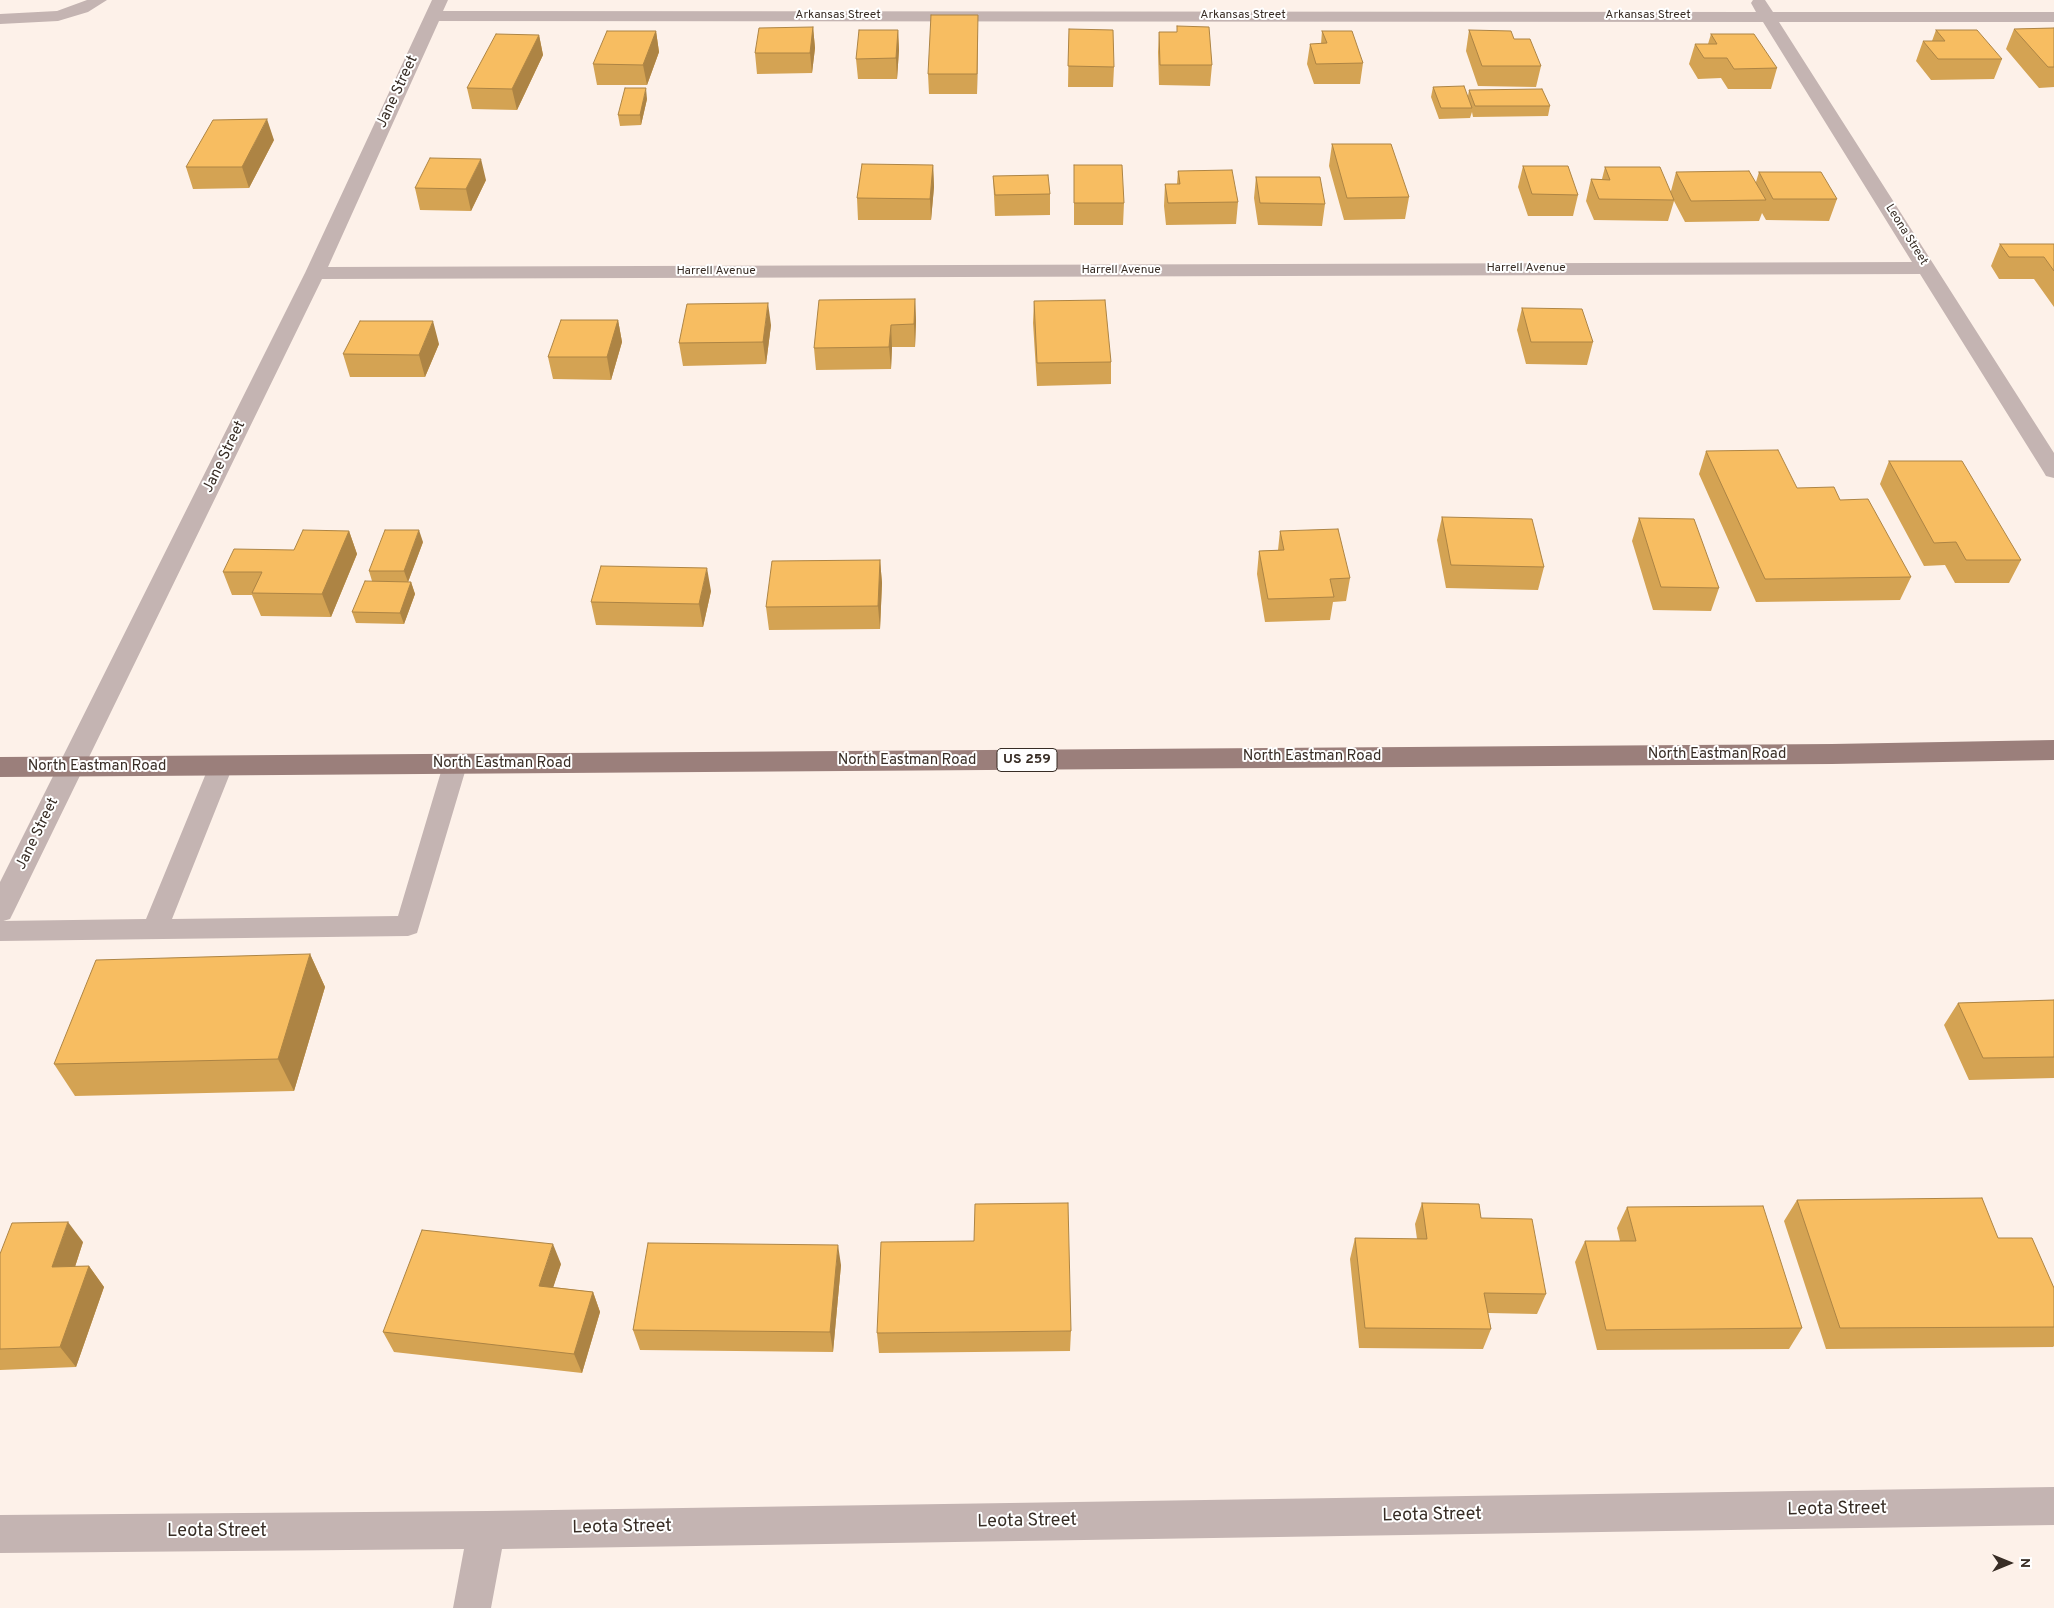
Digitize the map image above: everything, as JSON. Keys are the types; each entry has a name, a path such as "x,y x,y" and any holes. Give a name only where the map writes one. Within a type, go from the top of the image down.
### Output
{"main road":[{"name":"North Eastman Road","path":"0,767 1822,754 2054,750"}],"street":[{"path":"0,19 46,17 82,9 98,0"},
{"name":"Arkansas Street","path":"437,8 1762,8 2054,17"},
{"name":"Jane Street","path":"0,911 315,273 437,8"},
{"name":"Leona Street","path":"1762,8 2054,471"},
{"name":"Harrell Avenue","path":"315,273 1926,268"},
{"name":"Leota Street","path":"0,1534 487,1530 2054,1506"},
{"path":"472,1608 487,1530"}],"lane":[{"path":"0,930 408,926 455,764"},
{"path":"155,929 221,766"}],"building":[{"path":"931,15 978,15 977,74 928,74"},
{"path":"1177,26 1209,27 1212,65 1160,65 1159,32 1177,32"},
{"path":"813,27 810,53 755,53 759,28"},
{"path":"2054,28 2054,67 2048,67 2014,29"},
{"path":"1069,29 1113,30 1114,67 1068,66"},
{"path":"859,30 898,30 896,58 856,59"},
{"path":"1469,30 1511,31 1514,39 1530,39 1541,66 1482,66"},
{"path":"1936,30 1977,30 2002,59 1938,59 1923,41 1945,41"},
{"path":"607,31 656,31 643,65 593,64"},
{"path":"1322,31 1352,31 1363,63 1316,64 1310,44 1327,43"},
{"path":"496,34 539,35 512,89 467,88"},
{"path":"1711,34 1754,34 1777,68 1734,69 1727,58 1704,58 1695,44 1717,44"},
{"path":"1464,86 1472,108 1441,108 1433,87"},
{"path":"625,88 646,88 640,115 618,115"},
{"path":"1542,89 1550,106 1475,106 1469,90"},
{"path":"267,119 242,167 186,167 213,120"},
{"path":"1332,144 1391,144 1409,197 1347,198"},
{"path":"430,158 481,159 466,189 415,188"},
{"path":"862,164 933,165 930,199 857,198"},
{"path":"1074,165 1122,165 1124,203 1074,203"},
{"path":"1523,166 1568,166 1578,195 1532,194"},
{"path":"1605,167 1660,167 1674,200 1599,199 1591,179 1610,180"},
{"path":"1232,170 1238,202 1168,203 1165,184 1180,184 1178,171"},
{"path":"1749,171 1766,200 1691,201 1676,172"},
{"path":"1759,172 1821,172 1837,199 1773,199"},
{"path":"1048,175 1050,194 995,195 993,176"},
{"path":"1256,177 1320,177 1325,204 1260,203"},
{"path":"2000,244 2054,244 2054,271 2044,257 2009,257"},
{"path":"915,299 914,324 891,325 889,347 814,348 819,300"},
{"path":"1105,300 1111,362 1037,363 1034,301"},
{"path":"768,303 763,342 679,343 687,304"},
{"path":"1522,308 1582,309 1593,342 1531,342"},
{"path":"561,320 618,320 607,357 548,357"},
{"path":"360,321 433,321 419,355 343,354"},
{"path":"1778,450 1797,488 1834,487 1840,500 1868,499 1911,577 1765,579 1706,451"},
{"path":"1889,461 1962,461 2021,560 1966,560 1956,542 1934,543"},
{"path":"1442,517 1532,519 1544,567 1451,565"},
{"path":"1639,518 1694,519 1719,588 1661,587"},
{"path":"1338,529 1350,578 1330,579 1334,597 1268,599 1259,551 1284,550 1280,531"},
{"path":"303,530 349,531 322,594 252,593 262,572 223,572 234,549 294,550"},
{"path":"385,530 419,530 404,571 369,571"},
{"path":"880,560 878,606 766,607 772,561"},
{"path":"601,566 707,568 699,604 591,602"},
{"path":"365,581 411,582 400,613 352,612"},
{"path":"310,954 278,1059 54,1064 96,960"},
{"path":"2054,1000 2054,1057 1983,1058 1958,1003"},
{"path":"1982,1198 1998,1238 2032,1238 2054,1288 2054,1327 1840,1328 1797,1200"},
{"path":"1068,1203 1071,1331 877,1333 881,1242 974,1241 975,1204"},
{"path":"1422,1203 1479,1204 1481,1218 1532,1219 1546,1294 1484,1293 1491,1329 1365,1328 1355,1238 1427,1239"},
{"path":"1763,1206 1802,1328 1606,1330 1585,1241 1636,1241 1627,1207"},
{"path":"68,1222 52,1267 89,1266 60,1347 0,1349 0,1254 12,1223"},
{"path":"422,1230 553,1244 539,1286 593,1292 574,1354 383,1332"},
{"path":"648,1243 838,1245 830,1332 633,1330"}]}
